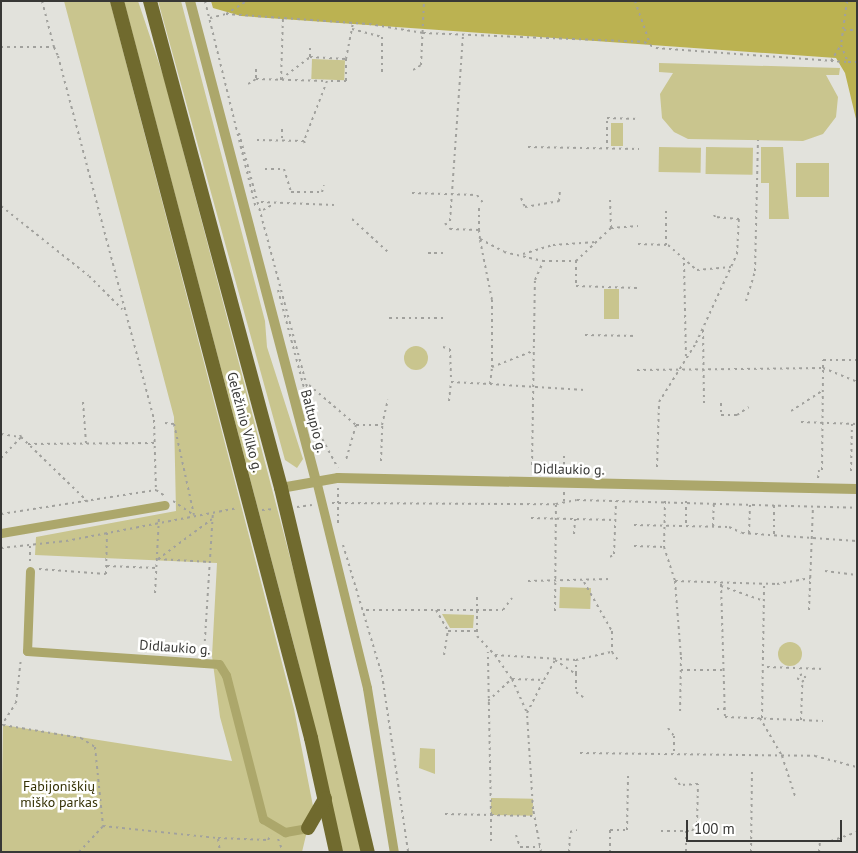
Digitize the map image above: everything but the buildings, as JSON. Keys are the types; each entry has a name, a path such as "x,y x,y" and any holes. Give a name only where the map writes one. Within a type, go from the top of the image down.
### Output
{"highway":[{"name":"Geležinio Vilko g.","path":"117,1 251,510 325,798 336,850"},
{"name":"Geležinio Vilko g.","path":"150,1 281,488 368,852"},
{"path":"325,798 315,823 308,828 336,850"}],"street":[{"name":"Baltupio g.","path":"190,1 323,504 367,688 394,852"},
{"name":"Didlaukio g.","path":"281,488 316,480 857,489"},
{"path":"1,533 162,505"},
{"path":"27,651 30,572"},
{"name":"Didlaukio g.","path":"27,651 219,664 226,675 259,810 275,829"},
{"path":"275,829 308,828"}],"path":[{"path":"42,1 154,420 156,490"},
{"path":"205,1 313,422 336,460"},
{"path":"210,18 226,14 248,1"},
{"path":"413,70 421,65 424,1"},
{"path":"635,1 650,44"},
{"path":"831,60 841,45 847,1"},
{"path":"226,14 353,23 423,33 650,44 857,62"},
{"path":"281,80 283,18"},
{"path":"248,84 256,79 346,81 346,59 353,23"},
{"path":"352,29 382,37 382,74"},
{"path":"843,30 857,30"},
{"path":"450,221 463,35"},
{"path":"841,45 848,62"},
{"path":"310,46 310,57"},
{"path":"1,47 54,47"},
{"path":"281,80 310,57 346,59"},
{"path":"256,69 256,79"},
{"path":"306,147 304,141 327,81"},
{"path":"607,149 608,118 639,119"},
{"path":"282,129 282,141"},
{"path":"238,132 261,202 319,430"},
{"path":"257,140 304,141"},
{"path":"746,301 755,270 758,140"},
{"path":"528,147 639,150"},
{"path":"265,169 284,169 291,192 322,192 324,185"},
{"path":"521,198 525,207 559,201 560,190"},
{"path":"412,194 476,195 484,204"},
{"path":"610,196 611,228"},
{"path":"261,202 334,205"},
{"path":"263,210 275,203"},
{"path":"1,206 89,276 124,311"},
{"path":"479,206 480,239 492,300 492,367 490,384"},
{"path":"666,211 666,245"},
{"path":"657,467 659,402 686,360 737,254 739,219 715,217 713,212"},
{"path":"352,219 389,253"},
{"path":"444,223 450,229 479,230"},
{"path":"480,239 521,255 544,261 576,261 611,228 638,226"},
{"path":"521,255 553,245 596,242"},
{"path":"638,244 666,245 684,263 705,271 731,266"},
{"path":"428,253 444,253"},
{"path":"532,465 535,280 544,261"},
{"path":"576,261 576,286 638,288"},
{"path":"684,263 686,360"},
{"path":"389,318 444,318"},
{"path":"703,327 704,403"},
{"path":"585,335 637,336"},
{"path":"443,347 450,349 449,401"},
{"path":"492,367 533,351"},
{"path":"822,470 823,360 857,360"},
{"path":"637,370 823,368 857,382"},
{"path":"450,382 532,389 585,390"},
{"path":"309,385 356,426 382,425"},
{"path":"791,412 823,390"},
{"path":"381,461 382,425 388,400"},
{"path":"83,402 86,443"},
{"path":"721,403 721,415 737,416 749,408"},
{"path":"800,422 857,424"},
{"path":"165,423 174,424 194,516"},
{"path":"851,471 852,424"},
{"path":"346,460 356,426"},
{"path":"19,432 21,437 88,502"},
{"path":"1,434 21,437"},
{"path":"1,458 21,437"},
{"path":"28,444 154,443"},
{"path":"564,456 564,465"},
{"path":"1,514 156,490 194,516"},
{"path":"610,557 614,554 616,501"},
{"path":"665,501 664,547 675,581 680,670 680,712"},
{"path":"1,548 30,546 107,533 213,511 286,508 338,502 556,504 665,501 857,508"},
{"path":"338,502 338,528"},
{"path":"686,502 686,526"},
{"path":"714,502 714,526"},
{"path":"555,611 556,504"},
{"path":"749,533 750,504"},
{"path":"774,504 774,534"},
{"path":"155,592 159,523 162,505"},
{"path":"809,610 813,506"},
{"path":"204,662 213,511"},
{"path":"531,518 616,520"},
{"path":"574,534 575,519"},
{"path":"158,558 212,520"},
{"path":"634,525 714,526 749,533 811,535 857,541"},
{"path":"30,546 30,568 106,574 107,533"},
{"path":"341,537 357,600 366,610 400,774 408,852"},
{"path":"634,546 664,547"},
{"path":"158,558 210,562"},
{"path":"106,566 157,568"},
{"path":"826,572 857,575"},
{"path":"675,581 721,585 764,584 810,578"},
{"path":"528,581 584,582 610,580"},
{"path":"584,582 612,632 612,652 618,660"},
{"path":"764,584 761,718 782,756 796,799"},
{"path":"721,585 764,601"},
{"path":"721,585 725,717 822,721"},
{"path":"477,597 476,631 488,652 487,701 491,841"},
{"path":"366,610 502,610 512,598"},
{"path":"436,610 448,631 444,655"},
{"path":"448,631 476,631"},
{"path":"27,651 21,657 16,704 2,726 81,738 95,747 103,826 79,852"},
{"path":"488,652 495,655 576,660 612,652"},
{"path":"495,655 512,679 527,713 534,816 541,852"},
{"path":"555,660 576,674"},
{"path":"527,713 555,660"},
{"path":"576,660 576,692 583,697"},
{"path":"767,667 824,669"},
{"path":"801,720 802,682 806,678 802,674 802,668"},
{"path":"680,670 724,670"},
{"path":"802,674 797,678 802,682"},
{"path":"487,701 512,679 544,680"},
{"path":"762,693 767,693"},
{"path":"717,708 725,709"},
{"path":"668,728 674,736 674,754"},
{"path":"580,753 782,756 835,759 857,767"},
{"path":"751,852 752,769"},
{"path":"610,852 610,830 628,830 628,776"},
{"path":"661,831 686,831 697,824 698,784 680,785 675,778"},
{"path":"445,814 534,816"},
{"path":"103,826 218,838 268,840 275,829"},
{"path":"569,852 570,832 577,830"},
{"path":"686,831 686,852"},
{"path":"831,841 857,832"},
{"path":"516,835 520,846 540,847"},
{"path":"218,838 220,852"},
{"path":"795,841 824,841"},
{"path":"819,852 820,841"}],"green space":[{"name":"Fabijoniškių miško parkas","path":"64,1 110,1 294,709 313,806 302,852 1,852 3,725 232,761 220,717 212,656 217,563 35,555 36,537 176,511 174,417"},
{"path":"124,1 138,1 164,78 307,622 361,852 343,852 297,657"},
{"path":"158,1 181,1 265,321 267,347 303,459 297,468 285,460"},
{"path":"312,59 345,60 344,80 311,79"},
{"path":"659,63 840,68 839,75 826,75 838,97 836,117 823,134 803,141 688,139 674,132 662,118 660,94 673,73 659,72"},
{"path":"611,123 623,123 623,146 611,146"},
{"path":"659,147 701,148 701,173 659,172"},
{"path":"706,147 753,148 753,175 706,174"},
{"path":"761,147 783,147 789,219 769,219 769,183 761,183"},
{"path":"796,163 829,163 829,197 796,197"},
{"path":"604,289 619,289 619,319 604,319"},
{"path":"416,346 425,349 428,358 425,367 416,370 407,367 404,358 407,349"},
{"path":"560,587 591,588 590,609 559,608"},
{"path":"442,614 474,615 473,628 450,628"},
{"path":"790,642 798,646 802,654 798,662 790,666 782,662 778,654 782,646"},
{"path":"420,748 435,749 435,774 419,768"},
{"path":"491,798 533,799 533,816 491,815"}],"shaded area":[{"path":"211,1 857,1 857,123 845,73 836,58 241,16 213,8"}]}
